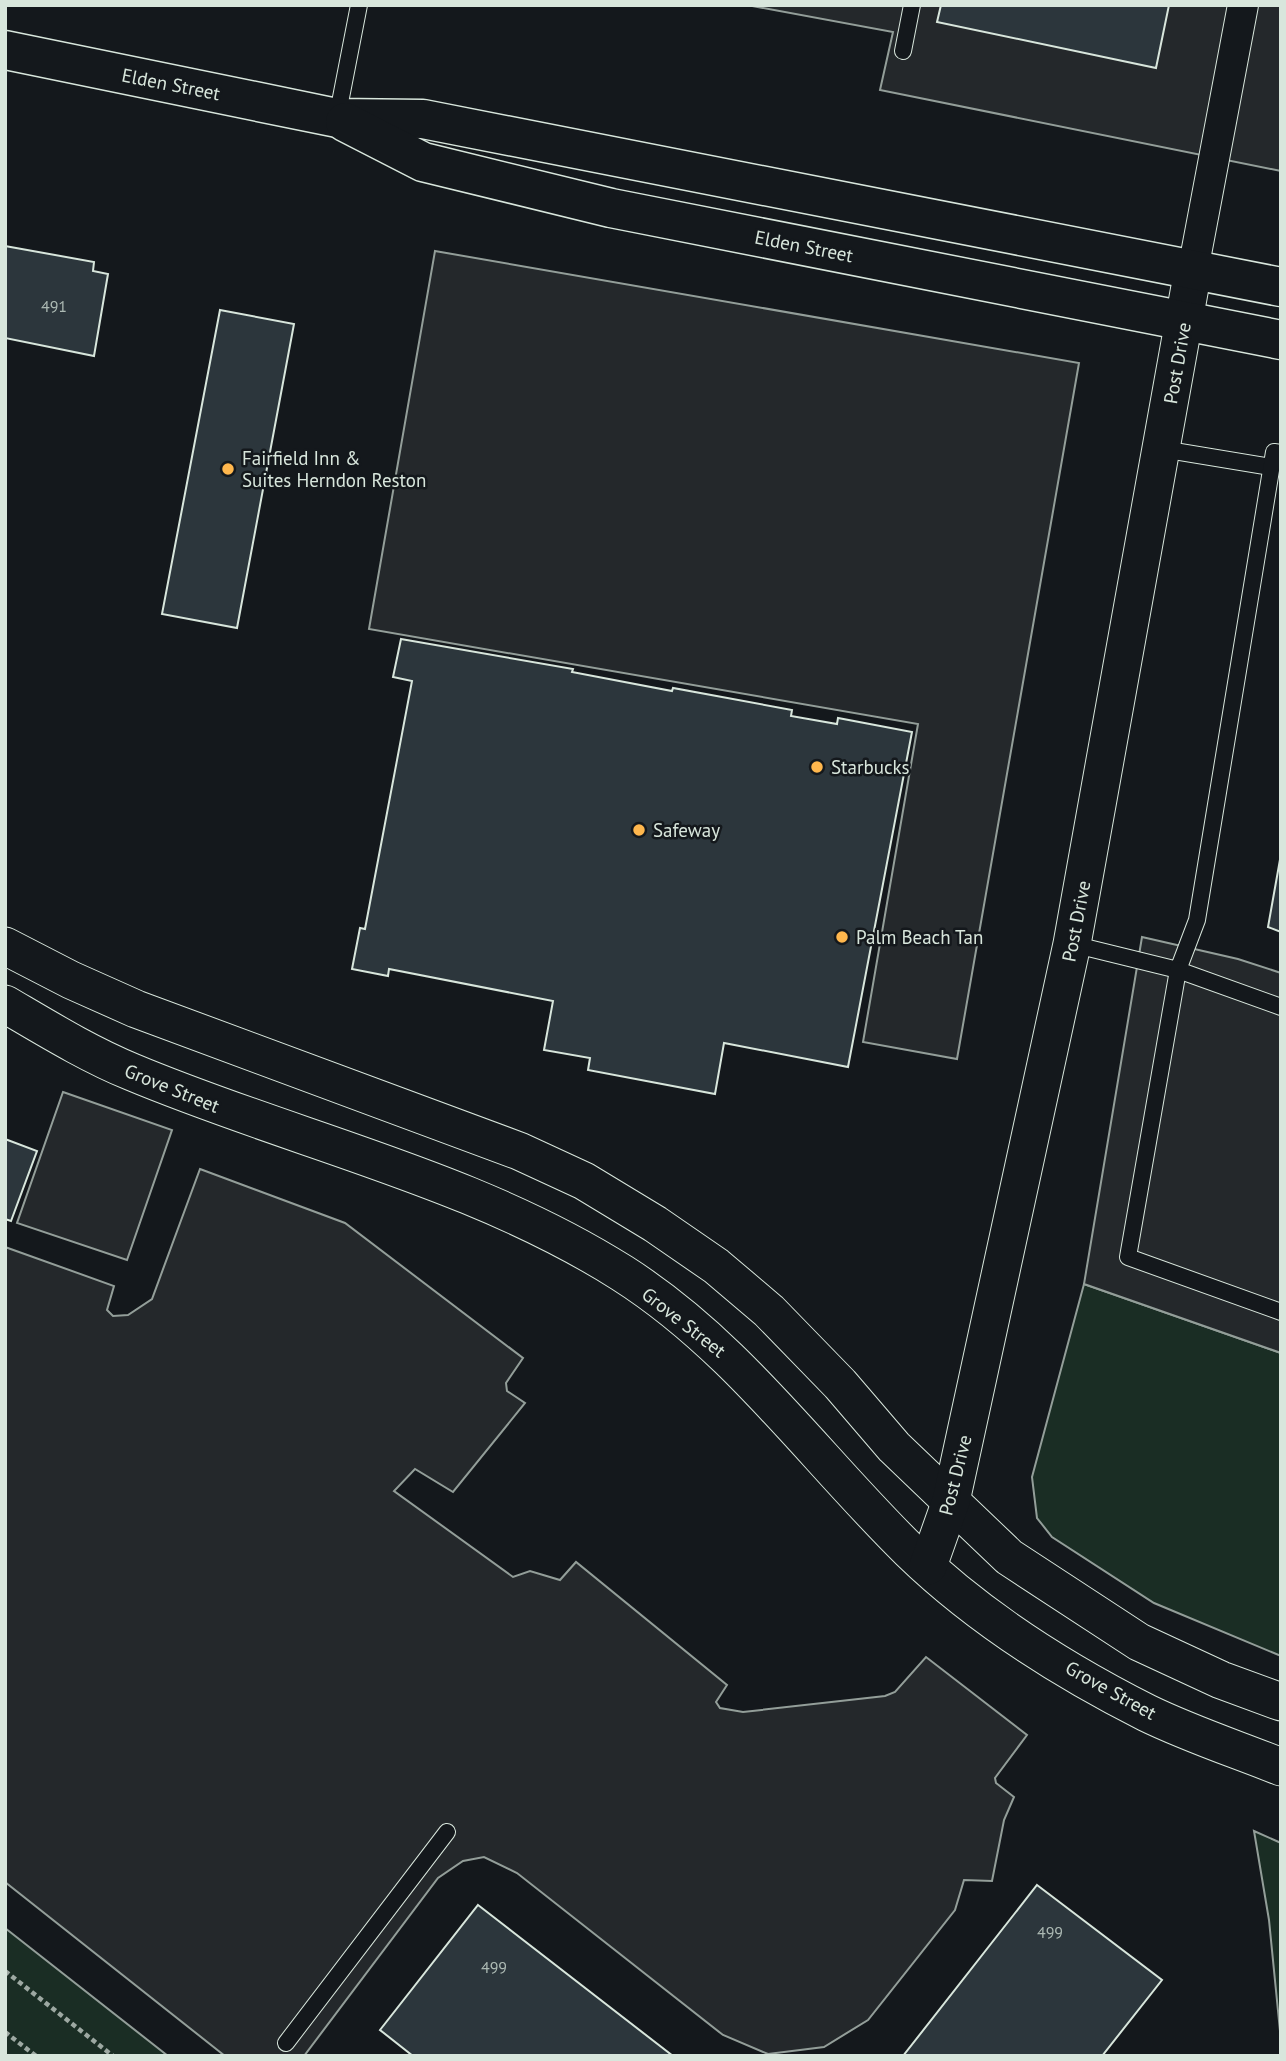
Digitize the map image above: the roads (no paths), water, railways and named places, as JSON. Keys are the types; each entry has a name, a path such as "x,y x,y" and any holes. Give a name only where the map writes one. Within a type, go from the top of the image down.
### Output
{"main road":[{"name":"Elden Street","path":"5,50 337,118 423,120 1281,287"},
{"name":"Elden Street","path":"337,118 423,162 611,208 1281,340"}],"street":[{"path":"1193,270 1242,5"},
{"name":"Post Drive","path":"928,1566 951,1501 1072,944 1193,270"},
{"path":"5,946 71,981 136,1009 519,1151 583,1181 655,1224 716,1266 769,1311 840,1384 894,1447 1009,1557 1139,1642 1221,1680 1281,1702"},
{"name":"Grove Street","path":"5,1004 127,1071 516,1214 625,1275 729,1357 912,1552 971,1601 1093,1682 1149,1713 1281,1767"}],"lane":[{"path":"337,118 359,5"},
{"path":"903,51 912,5"},
{"path":"1162,449 1271,467"},
{"path":"1281,453 1274,452 1271,467 1197,920 1178,970 1128,1257 1281,1312"},
{"path":"1072,944 1178,970 1281,1007"},
{"path":"286,2043 447,1832"}],"place":[{"name":"Fairfield Inn & Suites Herndon Reston","path":"228,469"},
{"name":"Starbucks","path":"817,767"},
{"name":"Safeway","path":"639,830"},
{"name":"Palm Beach Tan","path":"842,937"}]}
